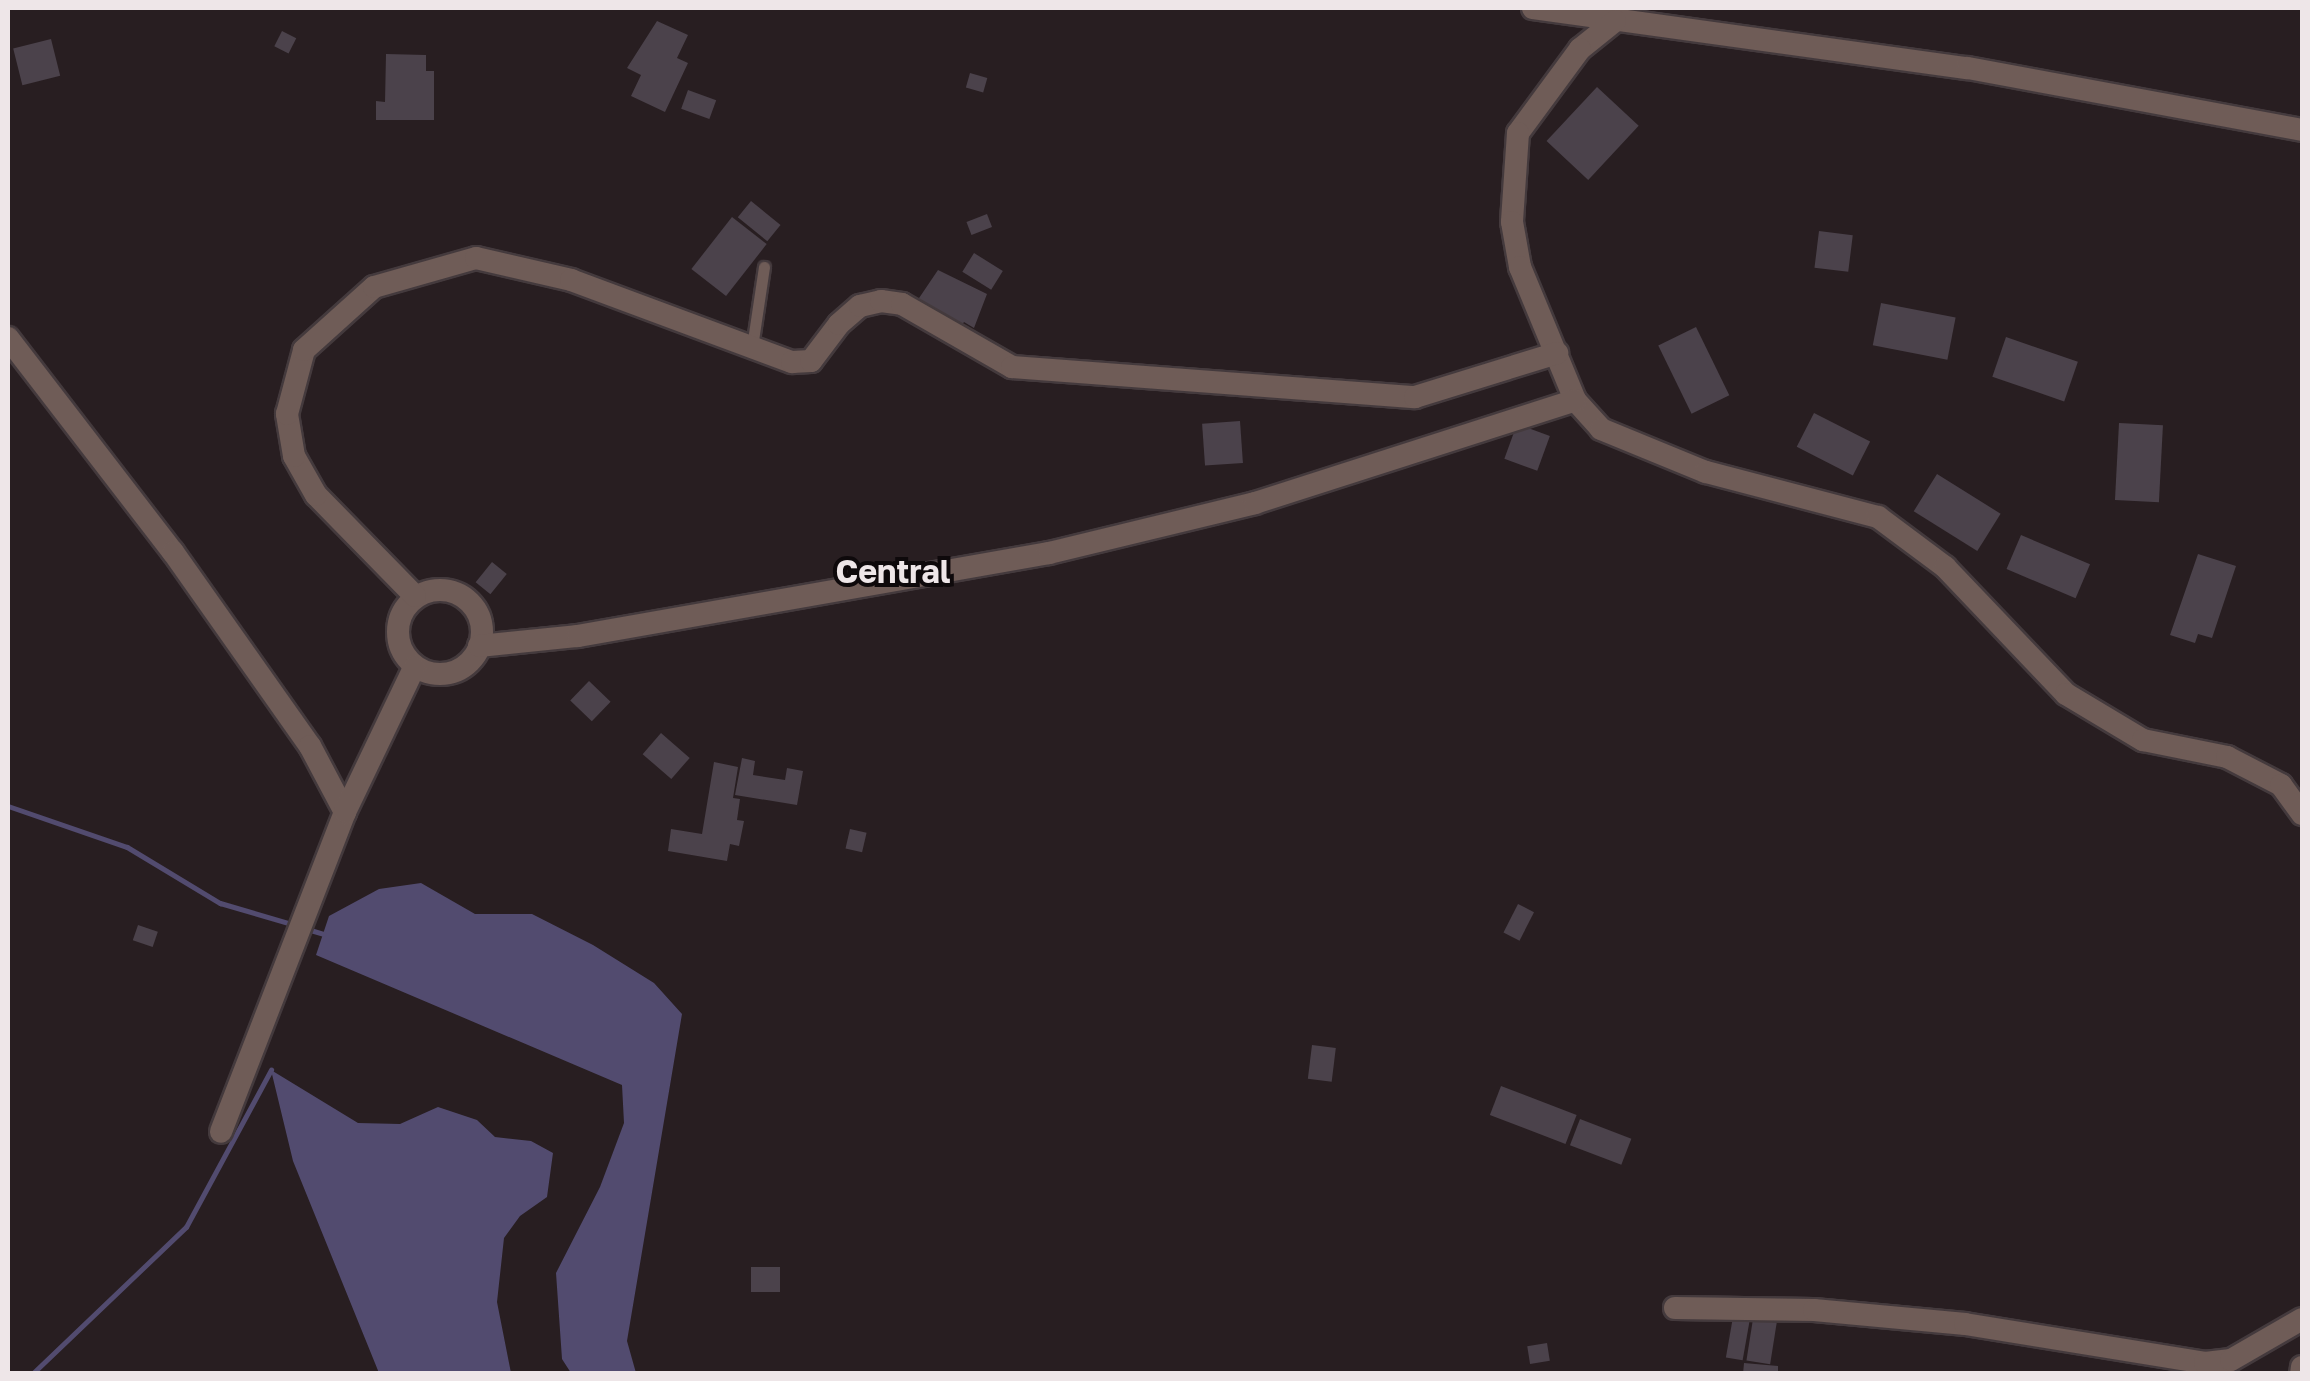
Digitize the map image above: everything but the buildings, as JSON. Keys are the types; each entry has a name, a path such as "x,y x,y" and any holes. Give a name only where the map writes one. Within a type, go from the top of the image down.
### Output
{"street":[{"path":"1533,8 1968,68 2302,130"},
{"path":"1616,21 1580,49 1518,133 1512,222 1520,267 1576,400 1602,428 1688,465 1878,517 1946,568 2066,694 2144,740 2227,757 2281,785 2302,814"},
{"path":"415,596 316,495 294,456 286,414 304,350 374,286 476,258 571,280 792,362 811,360 838,324 860,306 881,302 902,304 1012,367 1050,370 1415,397 1557,354"},
{"path":"8,338 173,552 310,746 345,812"},
{"path":"480,646 596,632 1049,553 1255,503 1576,400"},
{"path":"445,589 472,603 484,631 480,646 471,662 446,674 414,668 399,646 397,620 415,596 445,589"},
{"path":"221,1132 345,812 414,668"},
{"path":"1675,1308 1814,1310 1965,1324 2205,1363 2230,1360 2302,1319"}],"lane":[{"path":"752,348 764,267"}],"shaded area":[{"path":"421,883 475,914 532,914 593,945 654,983 682,1014 627,1341 636,1373 571,1373 562,1359 556,1273 600,1187 624,1123 622,1085 316,955 329,916 379,889"},
{"path":"271,1070 358,1123 400,1124 438,1107 477,1120 495,1137 531,1141 553,1153 547,1197 520,1216 504,1238 497,1302 511,1373 379,1373 293,1161"}],"waterway":[{"path":"8,806 127,847 220,903 292,924"},
{"path":"307,929 323,934"},
{"path":"32,1374 186,1227 271,1070"}],"district":[{"name":"Central","path":"893,571"}]}
